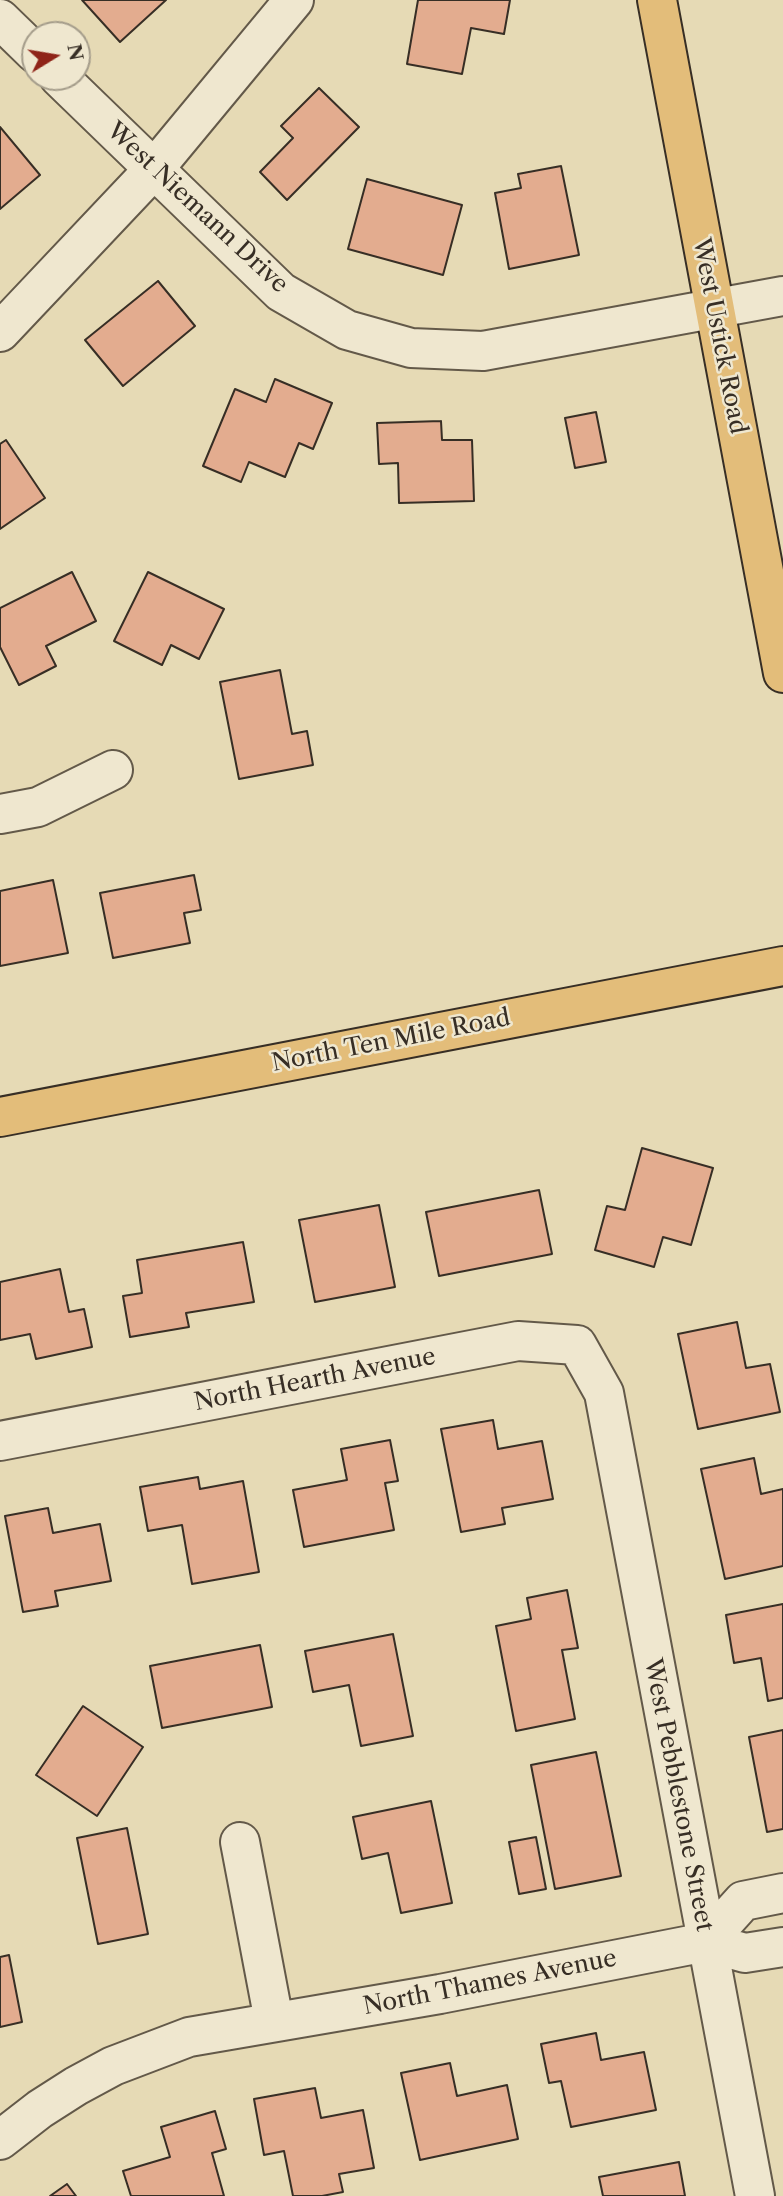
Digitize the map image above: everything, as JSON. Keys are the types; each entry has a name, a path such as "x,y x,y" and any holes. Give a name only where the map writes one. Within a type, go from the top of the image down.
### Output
{"main road":[{"name":"West Ustick Road","path":"657,0 783,673"},
{"name":"North Ten Mile Road","path":"0,1117 783,967"}],"street":[{"path":"0,332 153,169 294,0"},
{"path":"0,19 21,39"},
{"name":"West Niemann Drive","path":"73,91 281,292 347,330 411,348 483,351 783,296"},
{"path":"0,814 38,807 113,770"},
{"name":"North Hearth Avenue","path":"0,1441 518,1341 577,1345 604,1393"},
{"name":"West Pebblestone Street","path":"604,1393 755,2196"},
{"path":"240,1842 274,2021"},
{"path":"706,1942 743,1901 783,1892"},
{"name":"North Thames Avenue","path":"0,2140 40,2109 76,2086 150,2050 189,2037 440,1994 706,1942 745,1953 783,1947"}],"building":[{"path":"82,0 166,0 120,42"},
{"path":"418,0 510,0 504,34 471,28 462,74 407,64"},
{"path":"319,88 359,127 287,200 260,172 293,138 281,126"},
{"path":"0,127 40,175 0,209"},
{"path":"561,166 579,255 509,269 495,193 521,188 518,174"},
{"path":"367,179 462,205 443,275 348,249"},
{"path":"158,281 195,326 123,386 85,340"},
{"path":"275,379 332,403 313,449 299,443 285,477 249,462 241,482 203,466 235,389 266,402"},
{"path":"596,412 606,462 575,468 565,418"},
{"path":"441,421 442,440 472,440 474,501 399,503 398,463 379,464 377,423"},
{"path":"6,440 45,498 0,529 0,444"},
{"path":"72,572 96,621 46,646 56,666 19,685 0,647 0,608"},
{"path":"148,572 224,609 199,659 171,645 162,665 114,641"},
{"path":"280,670 292,734 307,731 313,765 239,779 220,682"},
{"path":"194,875 201,910 184,913 190,943 113,958 100,893"},
{"path":"53,880 68,953 0,966 0,891"},
{"path":"642,1148 713,1168 691,1245 663,1237 654,1267 595,1250 607,1206 625,1210"},
{"path":"539,1190 552,1254 439,1276 426,1212"},
{"path":"379,1205 395,1287 315,1302 299,1220"},
{"path":"243,1242 254,1302 186,1313 189,1327 130,1337 123,1296 142,1293 137,1260"},
{"path":"60,1269 69,1312 84,1309 92,1347 36,1359 30,1334 0,1340 0,1282"},
{"path":"737,1322 746,1368 770,1364 780,1412 698,1429 678,1334"},
{"path":"493,1420 498,1449 542,1441 553,1499 502,1508 505,1524 461,1532 441,1429"},
{"path":"390,1440 398,1481 385,1483 394,1530 304,1547 293,1490 347,1480 341,1449"},
{"path":"754,1458 761,1494 783,1489 783,1566 725,1579 701,1469"},
{"path":"198,1477 200,1489 243,1481 259,1572 192,1584 182,1525 148,1531 140,1487"},
{"path":"48,1508 53,1533 100,1524 111,1581 55,1591 58,1606 23,1612 5,1516"},
{"path":"567,1590 578,1648 562,1650 575,1719 516,1731 496,1626 531,1619 527,1598"},
{"path":"783,1604 783,1698 768,1701 761,1658 734,1663 726,1615"},
{"path":"393,1634 413,1736 361,1746 349,1685 313,1692 305,1651"},
{"path":"260,1645 272,1707 162,1728 150,1666"},
{"path":"83,1706 143,1747 97,1816 36,1775"},
{"path":"783,1730 783,1829 767,1832 749,1737"},
{"path":"596,1752 621,1876 555,1889 531,1765"},
{"path":"431,1801 452,1903 401,1913 388,1853 362,1859 353,1817"},
{"path":"127,1828 148,1934 98,1944 77,1838"},
{"path":"536,1837 546,1889 519,1894 509,1842"},
{"path":"9,1955 22,2022 0,2027 0,1957"},
{"path":"596,2033 601,2060 644,2052 656,2110 571,2127 561,2081 549,2083 541,2044"},
{"path":"450,2063 457,2096 507,2085 518,2139 420,2160 401,2073"},
{"path":"315,2088 321,2118 363,2110 374,2168 339,2174 343,2192 322,2196 293,2196 284,2151 264,2155 254,2099"},
{"path":"215,2111 226,2149 212,2153 224,2196 131,2196 123,2171 170,2157 161,2127"},
{"path":"679,2162 685,2196 603,2196 599,2177"},
{"path":"67,2184 76,2196 50,2196"}]}
